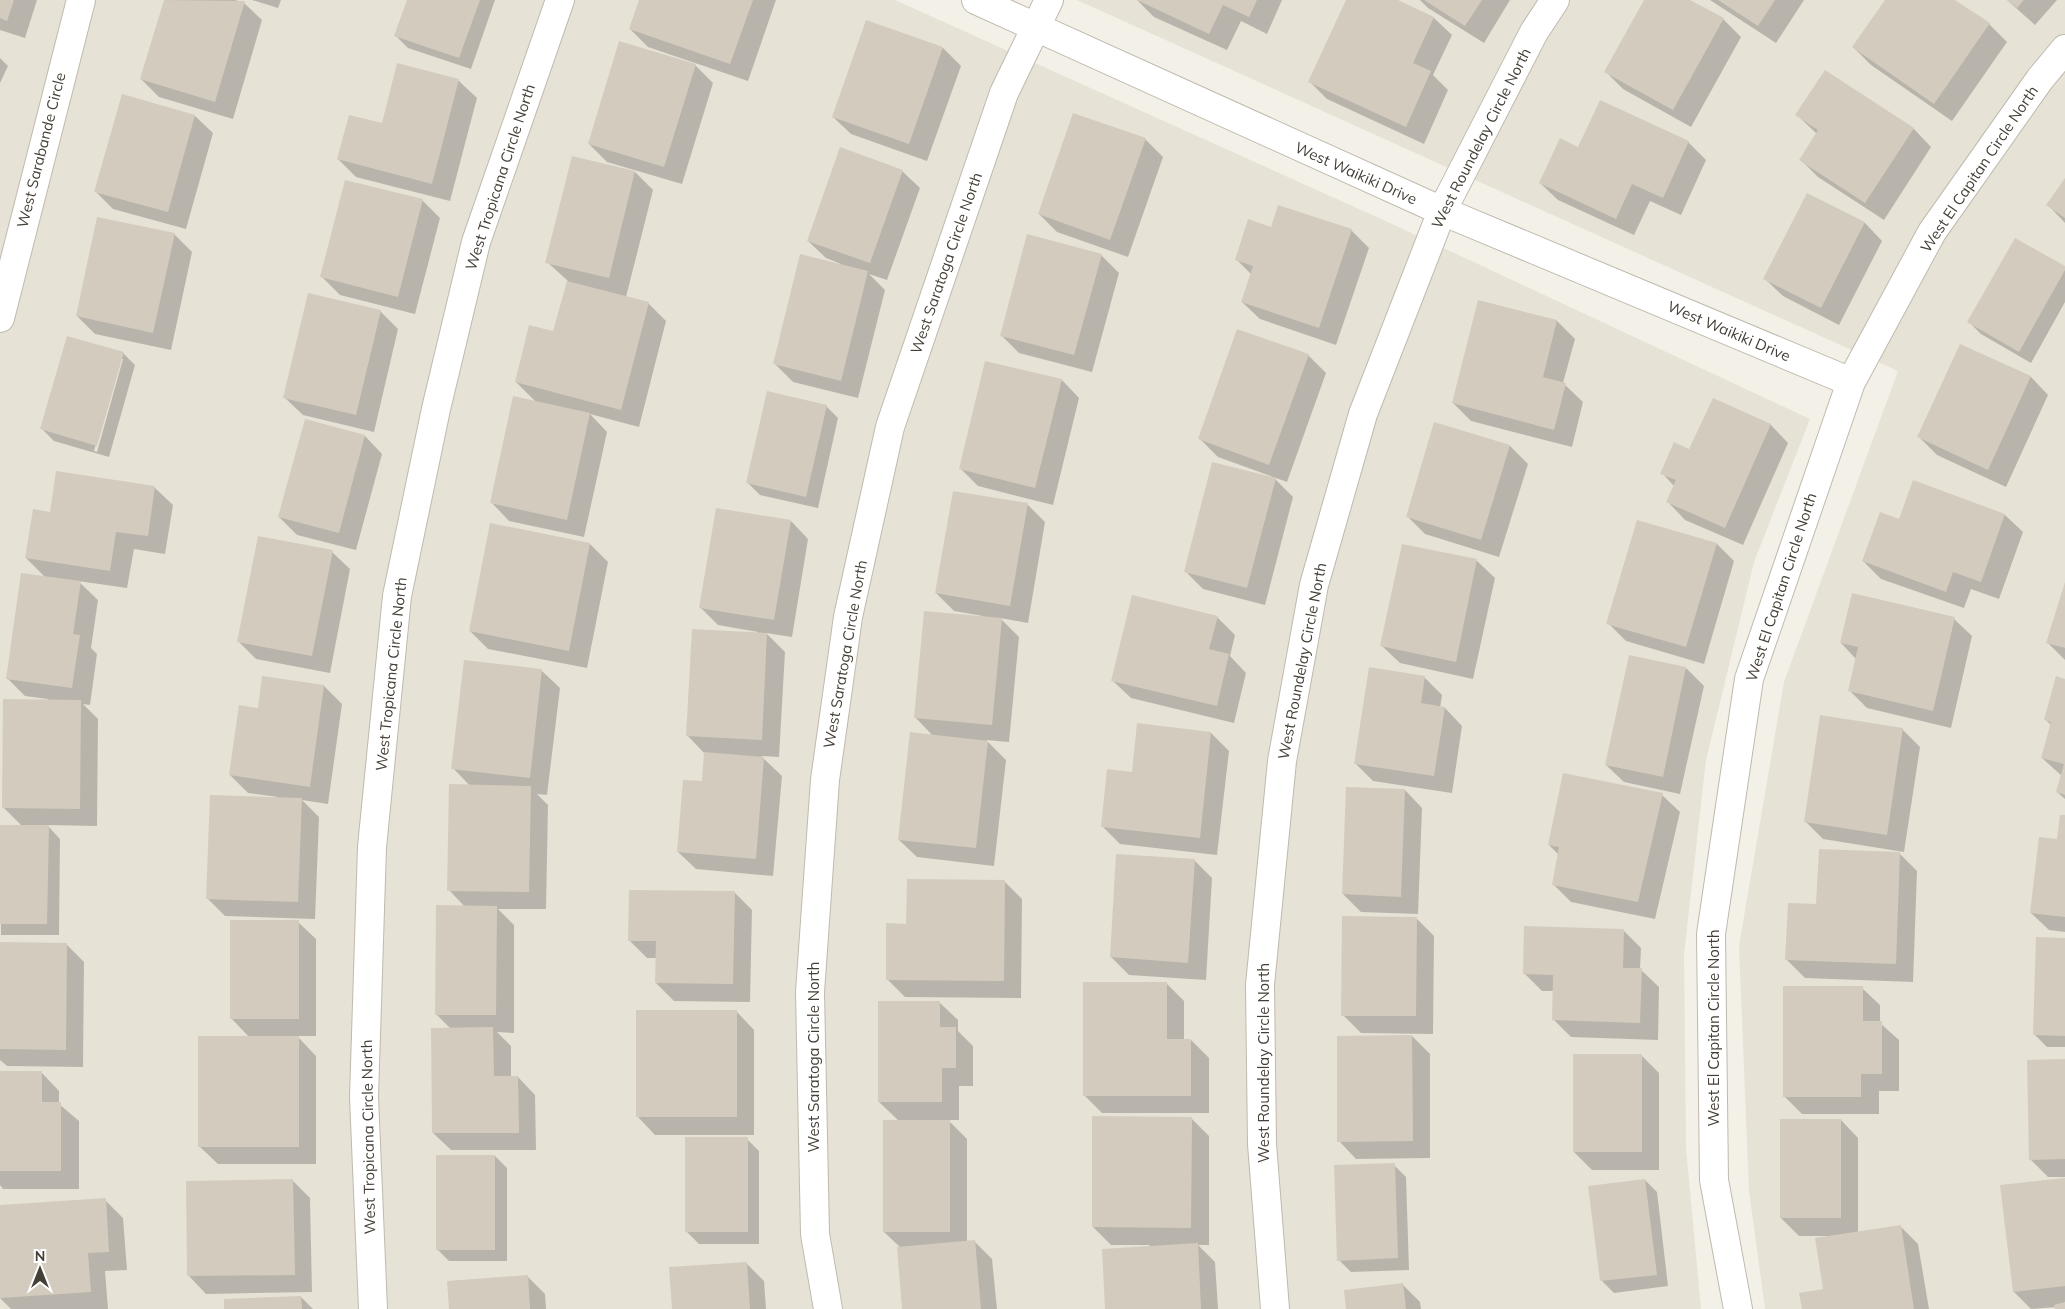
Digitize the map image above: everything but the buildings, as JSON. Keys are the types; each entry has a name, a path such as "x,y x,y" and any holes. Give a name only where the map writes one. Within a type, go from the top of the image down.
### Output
{"street":[{"name":"West Sarabande Circle","path":"1,306 81,0"},
{"name":"West Tropicana Circle North","path":"373,1309 364,1097 372,847 397,596 436,409 476,242 560,0"},
{"name":"West Waikiki Drive","path":"976,0 1442,211 1851,382"},
{"name":"West Saratoga Circle North","path":"828,1309 816,1234 810,992 824,780 848,618 890,427 1004,93 1049,0"},
{"name":"West Roundelay Circle North","path":"1275,1309 1262,1144 1260,985 1282,761 1314,585 1363,414 1442,211 1534,32 1555,0"},
{"name":"West El Capitan Circle North","path":"1738,1309 1714,1180 1711,934 1749,678 1851,382 1932,232 2040,80 2065,49"}],"shaded area":[{"path":"0,0 895,0 1390,223 1810,419 1754,562 1706,760 1684,955 1686,1148 1701,1309 0,1309"},
{"path":"1077,0 2065,0 2065,1309 1765,1309 1749,1191 1739,946 1784,682 1898,371"}]}
